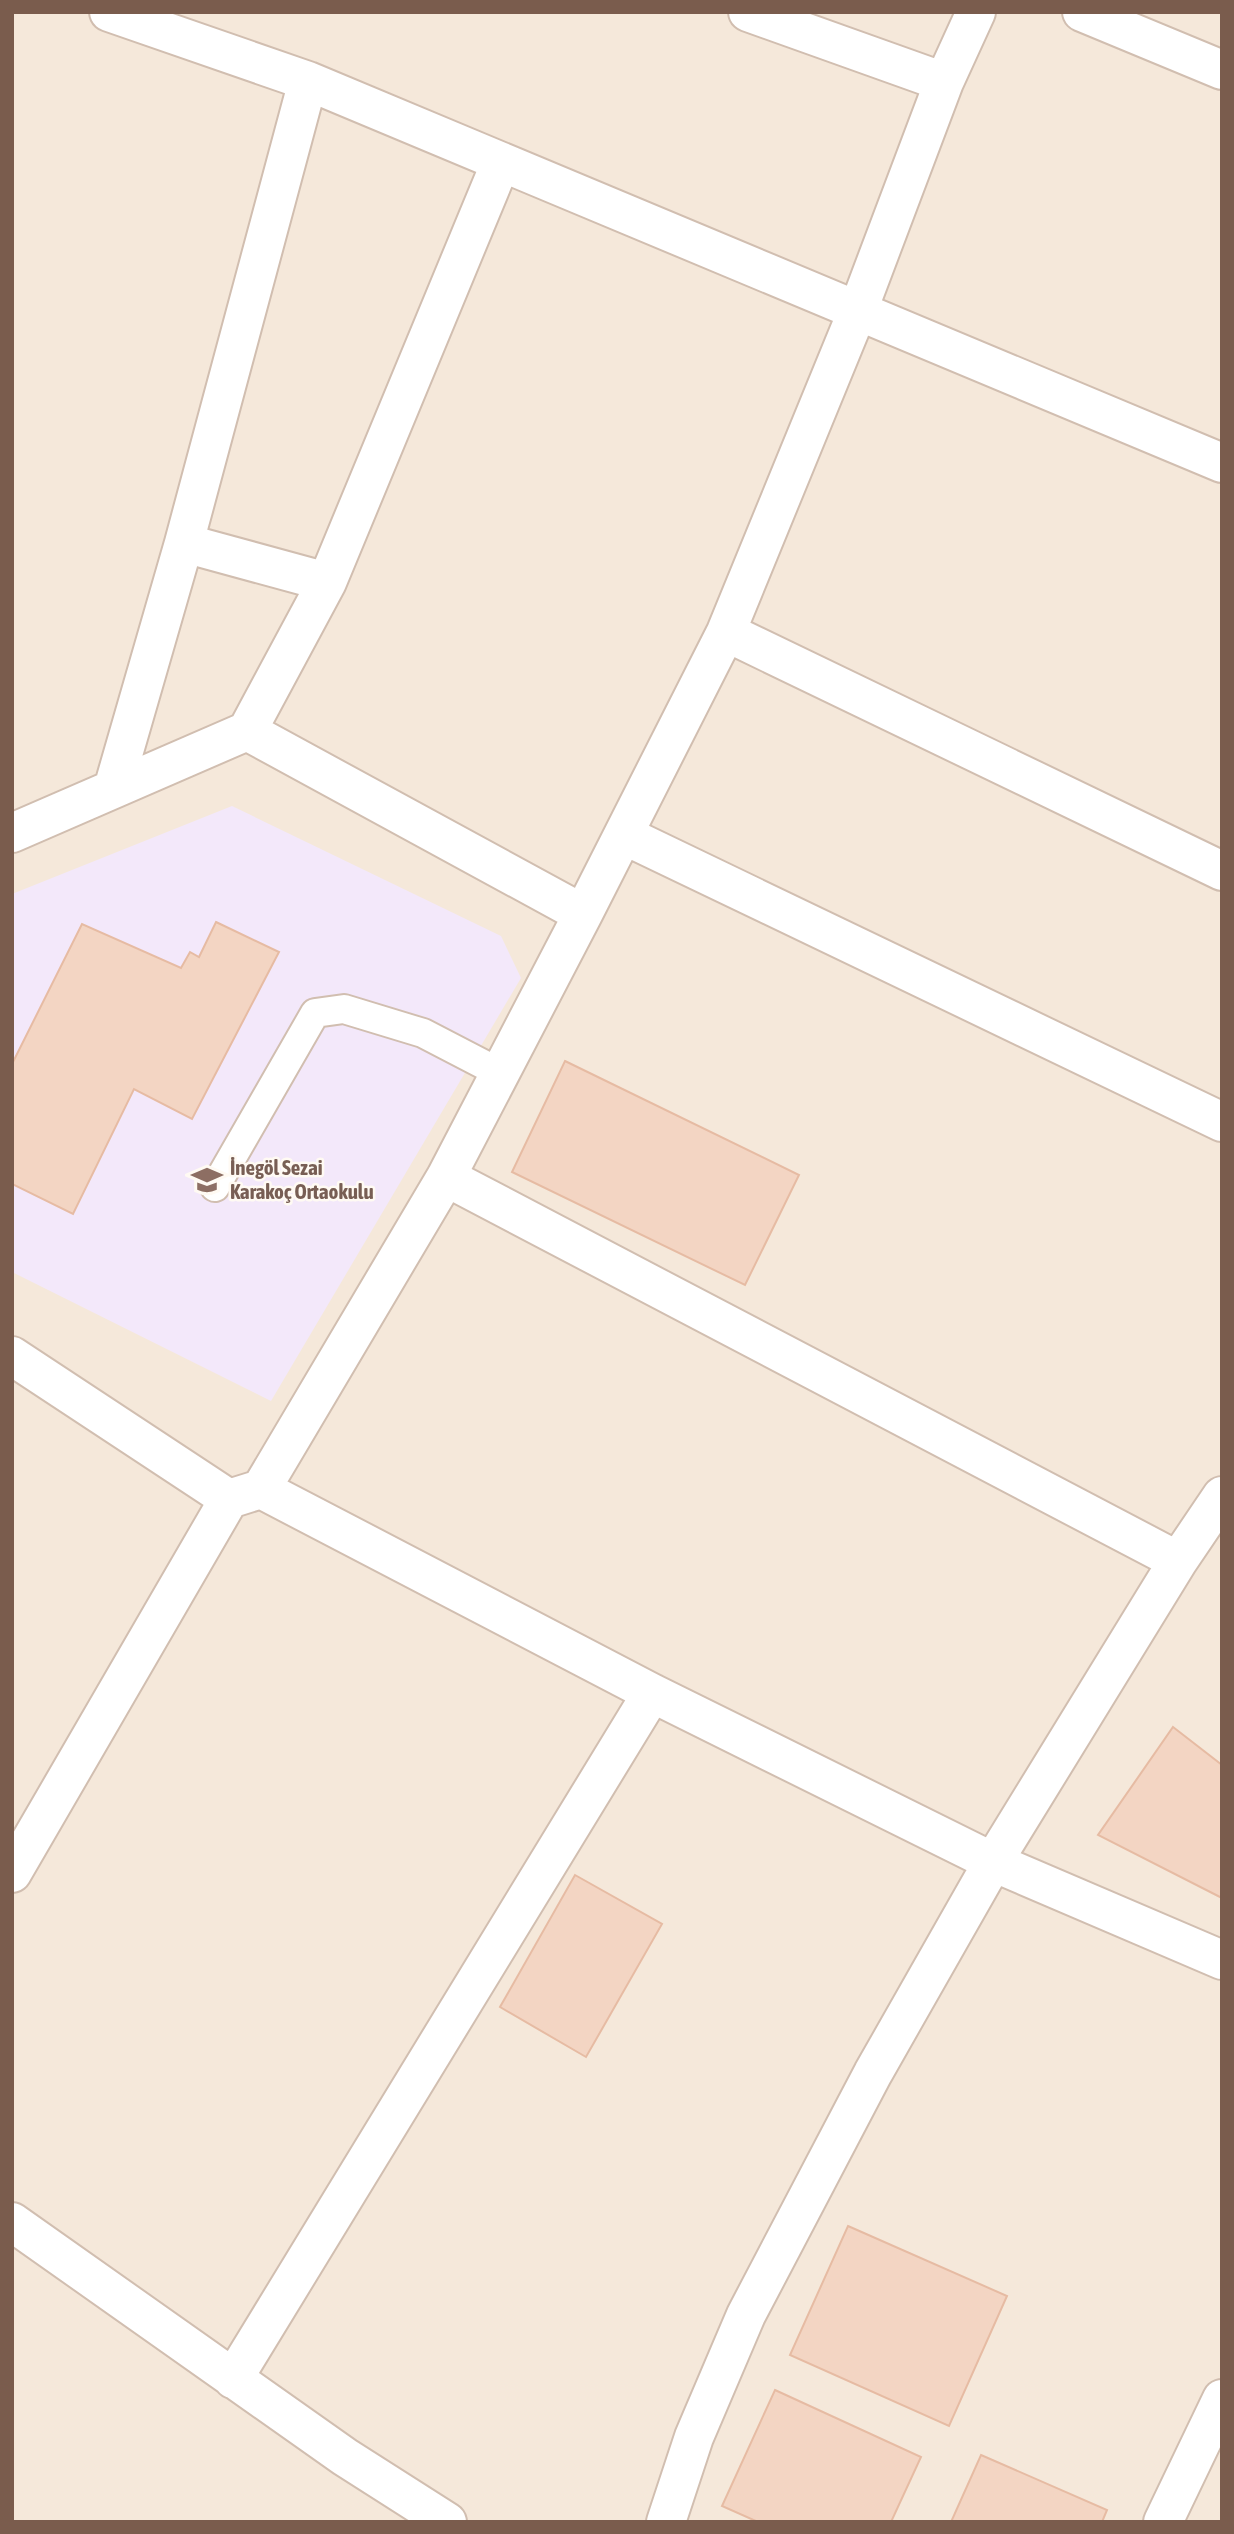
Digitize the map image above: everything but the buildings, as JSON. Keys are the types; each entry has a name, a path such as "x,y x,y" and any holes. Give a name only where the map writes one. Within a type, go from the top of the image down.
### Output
{"street":[{"path":"109,12 308,81 1222,463"},
{"path":"748,12 944,82"},
{"path":"12,1873 245,1494 446,1177 624,835 726,632 858,310 944,82 976,12"},
{"path":"1082,12 1222,70"},
{"path":"113,789 184,543 308,81"},
{"path":"12,833 247,731 327,582 501,162"},
{"path":"184,543 327,582"},
{"path":"726,632 1222,871"},
{"path":"247,731 583,914"},
{"path":"624,835 1222,1122"},
{"path":"446,1177 1178,1561"},
{"path":"12,1356 245,1494 993,1862 1222,1960"},
{"path":"666,2522 694,2437 746,2315 873,2073 993,1862 1178,1561 1222,1496"},
{"path":"233,2379 652,1693"},
{"path":"12,2222 345,2457 447,2522"},
{"path":"1163,2522 1222,2399"}],"lane":[{"path":"215,1187 315,1013 344,1009 423,1033 500,1073"}],"shaded area":[{"path":"12,12 1222,12 1222,2522 12,2522"},
{"name":"İnegöl Sezai Karakoç Ortaokulu","path":"232,806 501,936 521,978 271,1401 12,1272 12,894"}],"place":[{"name":"İnegöl Sezai Karakoç Ortaokulu","path":"207,1180"}]}
